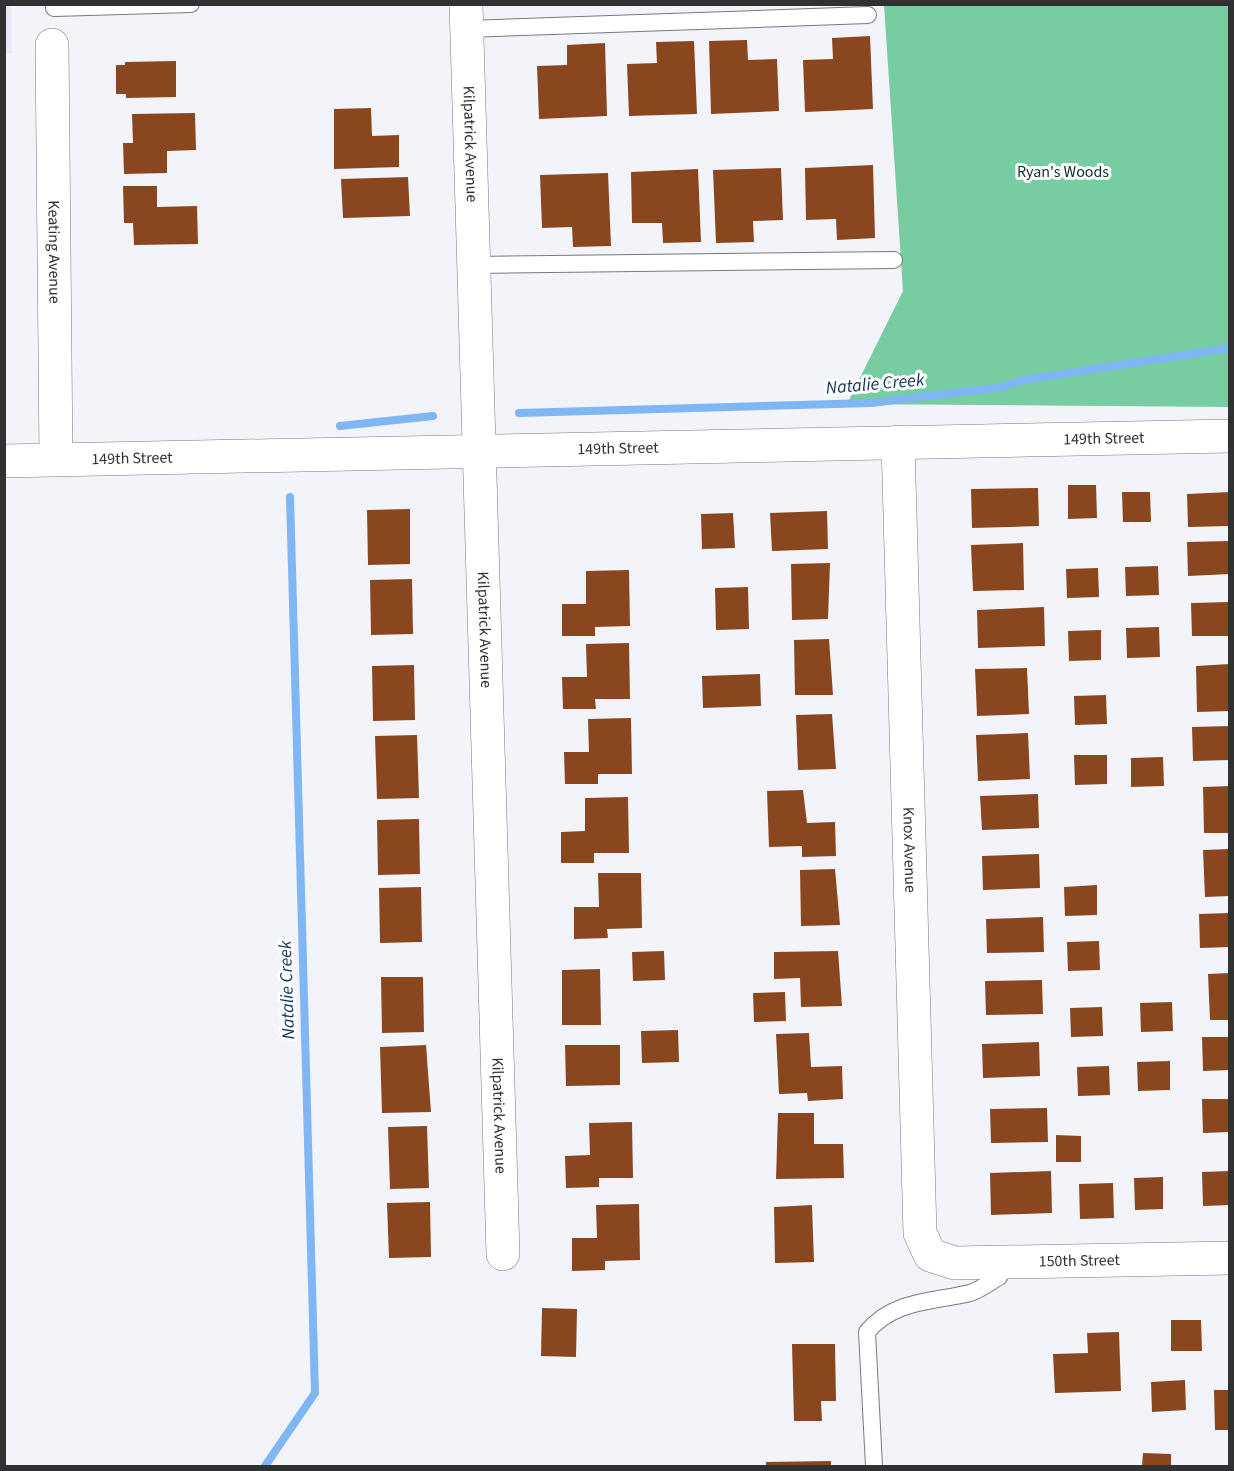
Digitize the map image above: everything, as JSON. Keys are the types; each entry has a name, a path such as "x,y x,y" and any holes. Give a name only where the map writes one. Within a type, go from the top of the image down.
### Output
{"street":[{"name":"Kilpatrick Avenue","path":"466,17 503,1254"},
{"name":"Keating Avenue","path":"52,45 56,459"},
{"name":"149th Street","path":"4,461 1230,436"},
{"name":"Knox Avenue","path":"898,442 920,1233 930,1255"},
{"name":"150th Street","path":"930,1255 955,1263 1230,1258"}],"lane":[{"path":"54,8 191,4"},
{"path":"466,17 868,15"},
{"path":"474,265 894,260"},
{"path":"874,1467 867,1332 876,1320 899,1307 972,1292 999,1277 1002,1262"}],"shaded area":[{"path":"4,5 11,5 12,53 5,53"}],"green space":[{"name":"Ryan's Woods","path":"884,5 1229,5 1229,407 847,404 903,291"}],"building":[{"path":"870,36 873,109 805,112 803,60 833,59 832,38"},
{"path":"747,40 748,60 777,59 779,111 711,114 709,41"},
{"path":"694,41 697,114 629,116 627,64 657,63 656,42"},
{"path":"605,43 607,116 539,119 537,66 567,65 567,45"},
{"path":"176,61 176,97 126,98 126,94 116,94 116,65 125,65 125,62"},
{"path":"371,108 372,136 399,135 399,167 334,169 334,109"},
{"path":"195,113 196,150 167,151 167,173 124,174 123,143 133,143 132,114"},
{"path":"873,165 875,238 837,240 836,219 806,220 805,168"},
{"path":"781,168 783,220 753,221 754,242 716,243 713,170"},
{"path":"698,169 701,242 663,243 662,223 632,223 631,172"},
{"path":"608,173 611,246 573,247 572,227 542,228 540,175"},
{"path":"408,177 410,216 343,218 341,179"},
{"path":"123,186 157,186 157,207 197,206 198,244 134,245 133,223 124,223"},
{"path":"1068,485 1096,485 1097,518 1068,519"},
{"path":"1038,488 1039,526 972,528 971,489"},
{"path":"1122,492 1150,492 1151,522 1123,522"},
{"path":"1230,492 1230,526 1188,527 1187,494"},
{"path":"410,509 410,564 368,565 367,510"},
{"path":"827,511 828,549 772,551 770,513"},
{"path":"733,513 735,548 702,549 701,514"},
{"path":"1230,541 1230,574 1188,576 1187,542"},
{"path":"1023,543 1024,590 973,591 971,545"},
{"path":"830,563 828,619 792,620 791,564"},
{"path":"1158,566 1159,595 1126,596 1125,567"},
{"path":"1098,568 1099,597 1067,598 1066,569"},
{"path":"629,570 630,626 595,627 595,636 562,636 562,604 586,604 586,571"},
{"path":"412,579 413,634 371,635 370,580"},
{"path":"748,587 749,629 716,630 715,588"},
{"path":"1230,602 1230,636 1192,636 1191,603"},
{"path":"1044,607 1045,646 978,648 977,610"},
{"path":"1159,627 1160,657 1127,658 1126,628"},
{"path":"1101,630 1101,660 1069,661 1068,631"},
{"path":"829,639 833,695 795,695 794,640"},
{"path":"629,643 630,699 595,699 596,709 563,709 562,677 587,677 586,644"},
{"path":"1230,664 1230,711 1197,712 1196,666"},
{"path":"414,665 415,720 373,721 372,666"},
{"path":"1027,668 1029,714 977,716 975,669"},
{"path":"760,674 761,706 703,708 702,676"},
{"path":"1106,695 1107,724 1075,725 1074,696"},
{"path":"832,714 836,769 798,770 796,715"},
{"path":"631,718 632,774 598,774 598,784 565,784 564,752 589,752 588,719"},
{"path":"1230,726 1230,760 1193,761 1192,727"},
{"path":"1028,733 1030,779 978,781 976,735"},
{"path":"417,735 419,798 377,799 375,736"},
{"path":"1074,755 1107,755 1107,784 1075,785"},
{"path":"1163,757 1164,786 1131,787 1131,758"},
{"path":"1230,786 1230,833 1204,833 1203,787"},
{"path":"803,790 807,823 835,822 836,856 802,857 802,846 769,847 767,791"},
{"path":"1038,794 1039,828 982,830 980,796"},
{"path":"628,797 629,853 594,853 594,863 561,863 561,832 585,831 585,798"},
{"path":"419,819 420,874 378,875 377,820"},
{"path":"1230,849 1230,896 1205,897 1203,850"},
{"path":"1039,854 1040,888 983,890 982,856"},
{"path":"835,869 840,925 801,926 800,870"},
{"path":"598,873 641,873 642,928 607,929 608,938 574,939 574,907 599,907"},
{"path":"1097,885 1097,915 1065,916 1064,887"},
{"path":"421,887 422,942 380,943 379,888"},
{"path":"1230,913 1230,947 1200,948 1199,914"},
{"path":"1043,917 1044,952 987,953 986,919"},
{"path":"1099,941 1100,970 1068,971 1067,942"},
{"path":"664,951 665,980 633,981 632,952"},
{"path":"838,951 842,1006 801,1007 800,978 774,979 774,952"},
{"path":"600,969 601,1025 562,1025 562,970"},
{"path":"1230,973 1230,1020 1210,1020 1208,974"},
{"path":"381,977 423,977 424,1032 382,1033"},
{"path":"1042,980 1043,1014 986,1015 985,981"},
{"path":"785,992 786,1021 754,1022 753,993"},
{"path":"1172,1002 1173,1031 1141,1032 1140,1003"},
{"path":"1102,1007 1103,1036 1071,1037 1070,1008"},
{"path":"678,1030 679,1062 642,1063 641,1031"},
{"path":"809,1033 811,1067 842,1066 843,1099 808,1101 807,1093 779,1094 776,1034"},
{"path":"1202,1037 1230,1037 1230,1070 1203,1071"},
{"path":"1039,1042 1040,1076 983,1078 982,1044"},
{"path":"426,1045 431,1112 382,1113 380,1047"},
{"path":"565,1045 620,1045 620,1085 566,1086"},
{"path":"1170,1061 1170,1090 1138,1091 1137,1062"},
{"path":"1109,1066 1110,1095 1078,1096 1077,1067"},
{"path":"1202,1099 1230,1099 1230,1132 1203,1133"},
{"path":"1047,1108 1048,1142 991,1143 990,1109"},
{"path":"778,1113 814,1113 814,1144 843,1144 844,1178 776,1179"},
{"path":"632,1122 633,1178 599,1178 599,1187 566,1188 565,1156 590,1155 589,1123"},
{"path":"427,1126 429,1188 390,1189 388,1127"},
{"path":"1056,1135 1081,1136 1081,1162 1056,1162"},
{"path":"1051,1171 1052,1213 991,1215 990,1173"},
{"path":"1230,1171 1230,1205 1203,1206 1202,1172"},
{"path":"1163,1177 1163,1209 1135,1210 1134,1178"},
{"path":"1113,1183 1114,1218 1080,1219 1079,1184"},
{"path":"430,1202 431,1257 389,1258 387,1203"},
{"path":"639,1204 640,1260 605,1261 605,1270 572,1271 572,1238 597,1238 596,1205"},
{"path":"812,1205 814,1262 775,1263 774,1207"},
{"path":"542,1308 577,1309 576,1357 541,1356"},
{"path":"1171,1320 1201,1320 1202,1351 1171,1351"},
{"path":"1119,1332 1121,1391 1055,1393 1053,1354 1088,1353 1087,1333"},
{"path":"792,1344 835,1344 836,1401 821,1401 822,1421 794,1421"},
{"path":"1185,1380 1186,1410 1152,1412 1151,1382"},
{"path":"1214,1390 1230,1390 1230,1430 1215,1430"},
{"path":"1143,1453 1171,1454 1171,1466 1142,1466"},
{"path":"831,1461 831,1466 766,1466 766,1462"}],"waterway":[{"name":"Natalie Creek","path":"519,413 871,403 1003,387 1023,380 1230,348"},
{"name":"Natalie Creek","path":"340,426 433,416"},
{"name":"Natalie Creek","path":"265,1466 315,1393 290,497"}]}
